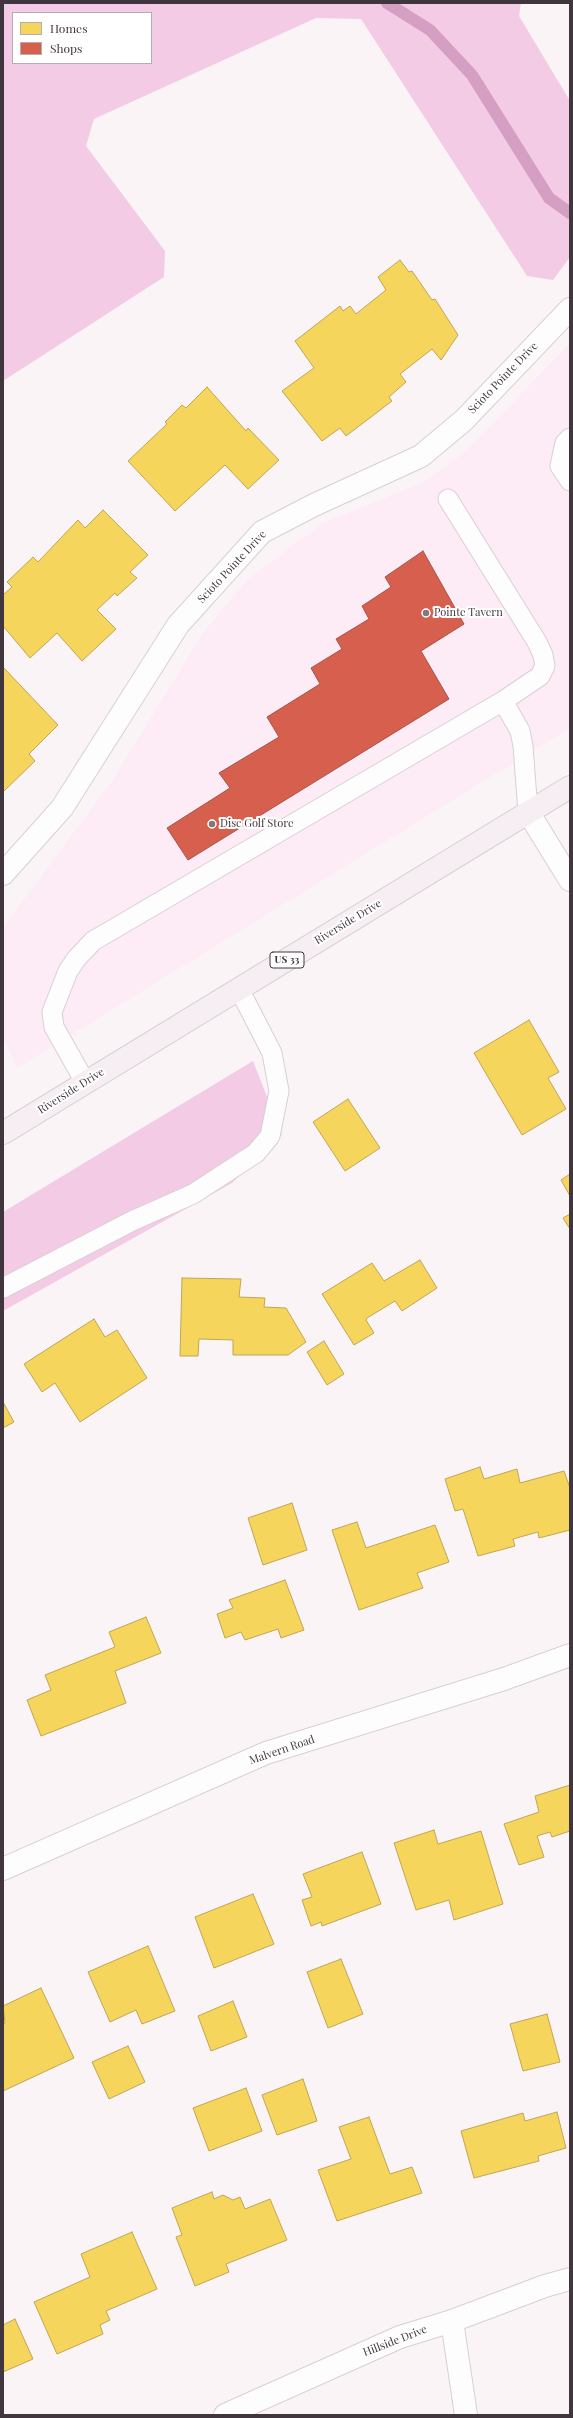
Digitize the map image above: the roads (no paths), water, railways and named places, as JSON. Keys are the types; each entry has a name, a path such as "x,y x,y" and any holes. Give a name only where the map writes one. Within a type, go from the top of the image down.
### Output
{"main road":[{"name":"Riverside Drive","path":"3,1133 570,787"}],"street":[{"name":"Scioto Pointe Drive","path":"3,874 62,808 178,625 262,532 314,505 421,456 464,420 570,309"},
{"path":"528,812 570,880"},
{"name":"Malvern Road","path":"3,1869 266,1753 504,1679 570,1655"},
{"name":"Hillside Drive","path":"225,2415 400,2337 452,2321 545,2286 570,2279"},
{"path":"452,2321 466,2415"}],"lane":[{"path":"570,438 565,443 560,466 570,481"},
{"path":"85,1082 54,1027 52,1012 68,971 77,958 93,941 503,701 540,676 545,666 543,655 537,642 448,499"},
{"path":"503,701 520,731 523,746 528,812"},
{"path":"3,1288 132,1221 193,1194 256,1153 270,1136 279,1091 272,1053 239,989"}],"waterway":[{"path":"387,3 430,30 472,75 549,198 570,213"}],"place":[{"name":"Pointe Tavern","path":"426,613"},
{"name":"Disc Golf Store","path":"212,824"}]}
